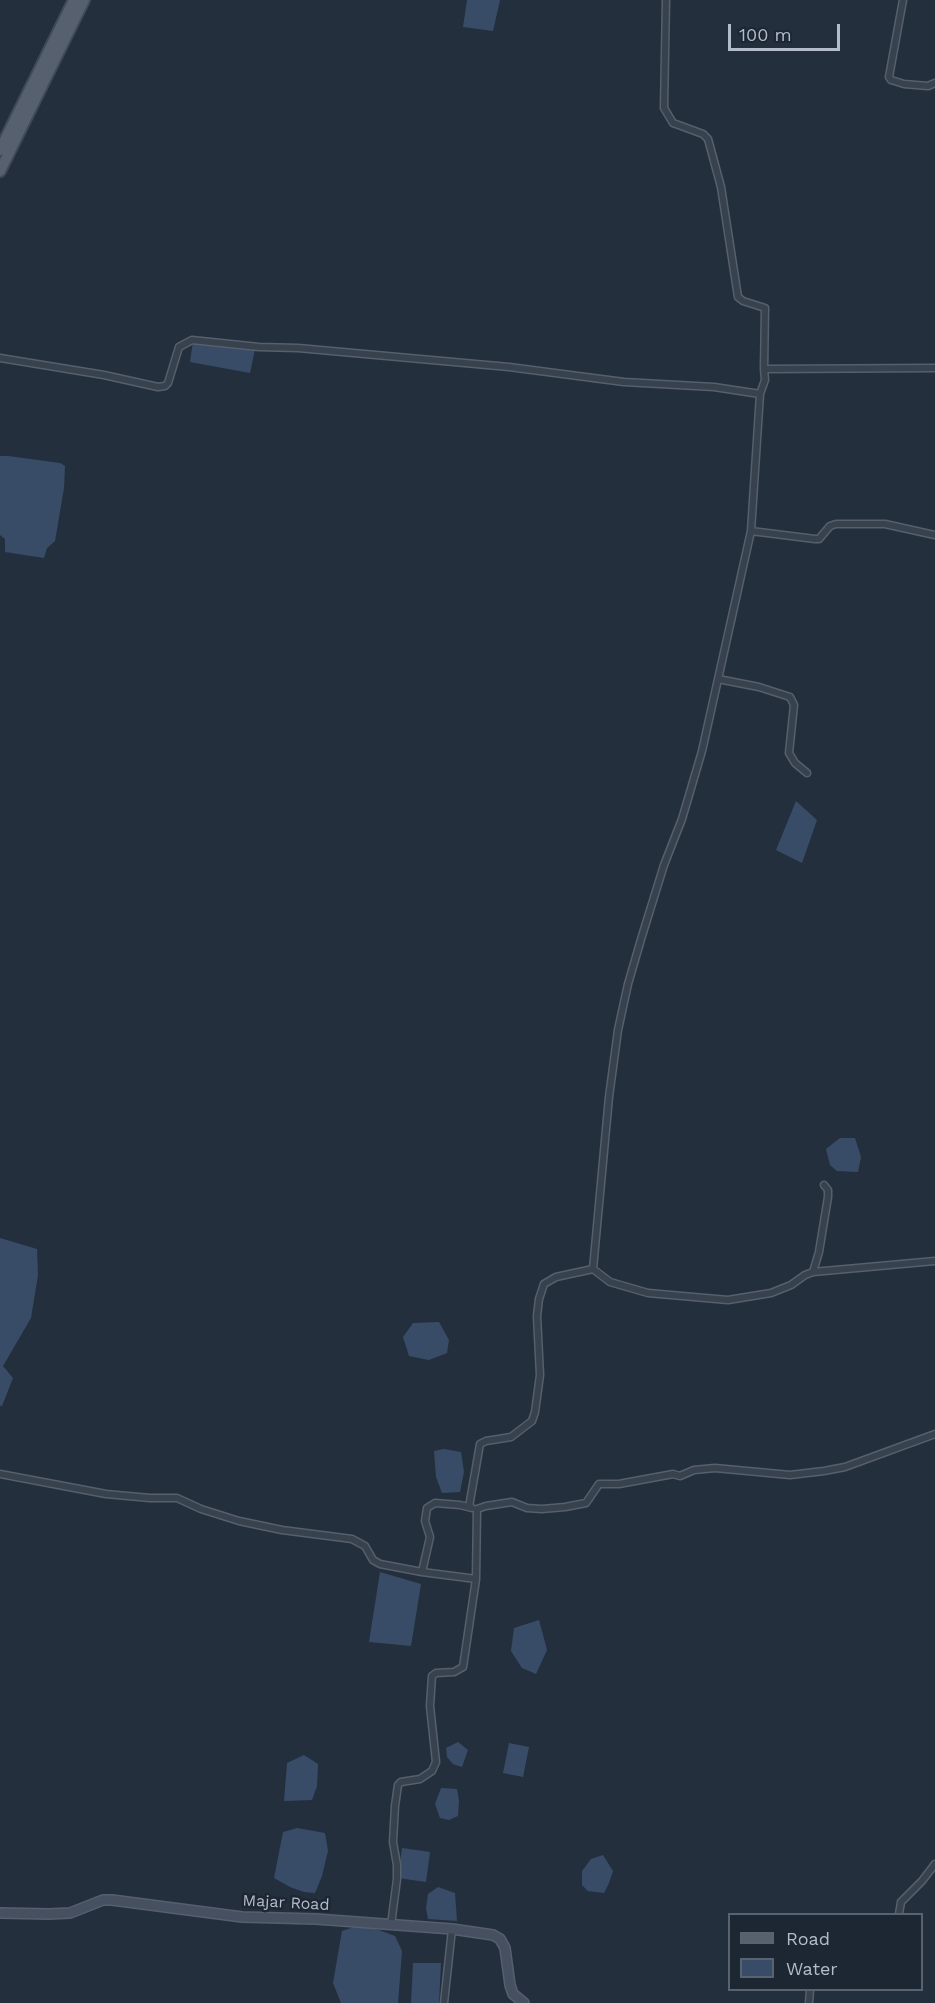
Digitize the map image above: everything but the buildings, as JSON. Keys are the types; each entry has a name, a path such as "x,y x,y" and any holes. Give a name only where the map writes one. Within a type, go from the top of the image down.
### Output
{"main road":[{"path":"0,150 74,0"},
{"path":"0,171 84,0"},
{"name":"Majar Road","path":"0,1913 70,1913 103,1900 112,1900 242,1917 316,1919 452,1929 493,1935 500,1939 505,1948 513,1994 524,2003"}],"street":[{"path":"593,1269 609,1097 620,1018 657,885 682,819 702,751 751,531 760,394 765,380 765,308 743,301 738,297 721,187 708,139 703,134 673,123 664,108 666,0"},
{"path":"903,0 889,77 891,80 904,84 928,86 935,83"},
{"path":"0,358 104,375 158,387 168,383 179,347 192,340 509,368 624,382 714,387 760,394"},
{"path":"764,369 935,368"},
{"path":"751,531 819,539 830,526 836,524 885,524 935,535"},
{"path":"718,679 790,696 794,705 789,753 795,764 807,773"},
{"path":"813,1272 819,1252 828,1197 828,1190 824,1185"},
{"path":"469,1508 480,1444 511,1437 532,1420 540,1375 537,1316 539,1299 544,1284 556,1277 593,1269 610,1282 648,1293 728,1300 771,1293 813,1272 935,1261"},
{"path":"422,1572 430,1537 425,1521 427,1508 435,1503 477,1509 506,1503 534,1508 565,1507 586,1503 599,1484 619,1484 674,1474 680,1476 694,1470 715,1468 790,1475 824,1471 845,1467 935,1434"},
{"path":"0,1474 106,1494 177,1498 201,1509 239,1521 282,1530 352,1539 365,1546 373,1560 380,1564 476,1579"},
{"path":"391,1925 398,1864 393,1842 398,1785 401,1782 420,1779 432,1771 436,1762 430,1706 432,1676 436,1673 454,1672 463,1666 476,1579 477,1509"},
{"path":"899,1913 901,1902 935,1864"},
{"path":"444,2003 452,1929"}],"water":[{"path":"467,0 500,0 493,31 463,27"},
{"path":"193,341 255,349 250,373 190,362"},
{"path":"0,456 60,463 65,466 64,488 55,541 47,548 44,558 5,552 5,539 0,535"},
{"path":"796,801 817,820 802,863 776,850"},
{"path":"840,1138 855,1138 861,1157 858,1172 837,1171 830,1165 826,1149"},
{"path":"0,1238 37,1249 38,1275 31,1318 3,1366 13,1378 2,1406 0,1406"},
{"path":"439,1322 449,1340 447,1353 429,1360 409,1356 403,1337 413,1323"},
{"path":"444,1449 461,1452 464,1472 460,1492 442,1493 436,1477 434,1451"},
{"path":"380,1572 421,1584 411,1646 369,1642"},
{"path":"539,1620 547,1650 536,1674 522,1668 511,1651 514,1628"},
{"path":"458,1742 468,1750 462,1767 453,1764 447,1757 446,1748"},
{"path":"509,1743 529,1747 523,1777 503,1773"},
{"path":"304,1755 318,1764 317,1786 312,1800 284,1801 287,1763"},
{"path":"441,1788 457,1789 458,1816 449,1820 440,1818 435,1804"},
{"path":"297,1828 325,1833 328,1851 315,1893 290,1887 274,1878 283,1832"},
{"path":"402,1848 430,1852 426,1882 398,1878"},
{"path":"603,1855 613,1871 609,1883 604,1893 588,1891 582,1885 582,1871 591,1859"},
{"path":"438,1887 455,1893 457,1921 428,1919 426,1908 428,1894"},
{"path":"357,1926 395,1936 402,1951 398,2003 341,2003 333,1983 342,1931"},
{"path":"413,1963 441,1963 439,2003 411,2003"}]}
